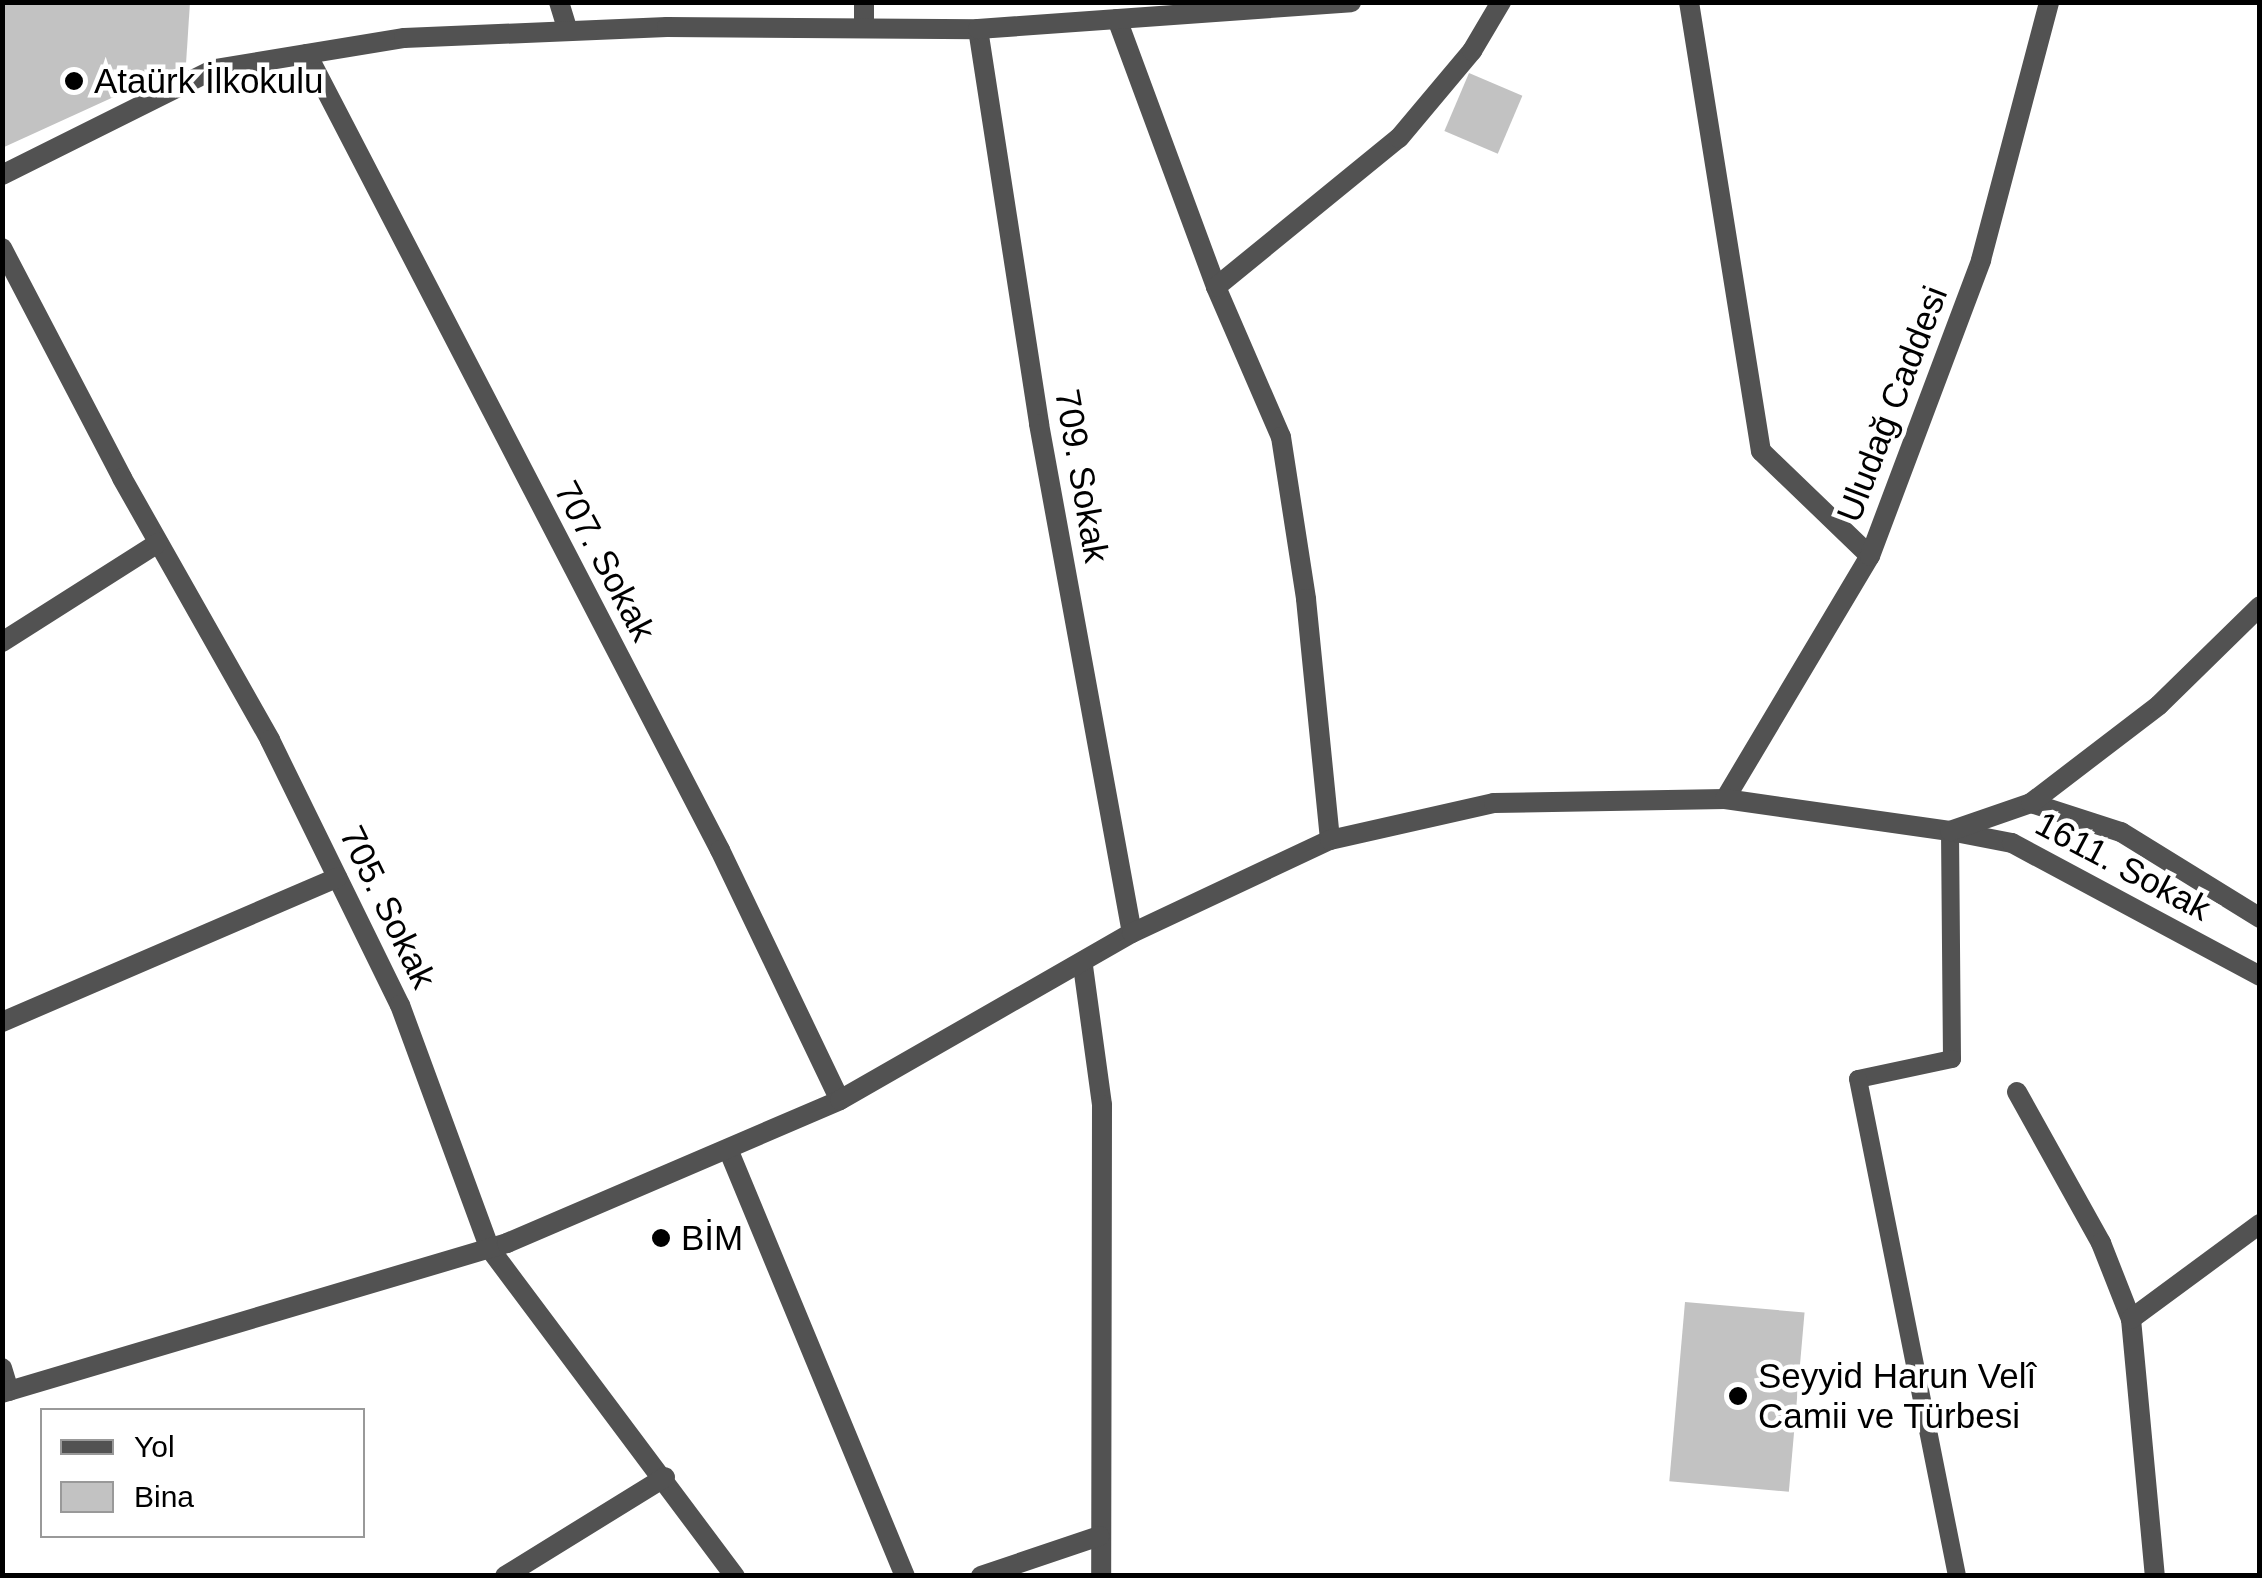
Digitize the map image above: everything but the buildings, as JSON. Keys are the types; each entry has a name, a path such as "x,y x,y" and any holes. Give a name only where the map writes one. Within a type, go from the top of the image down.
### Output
{"street":[{"path":"558,2 568,31"},
{"path":"864,2 864,28"},
{"path":"2,176 215,70 404,38 568,31 978,29 1351,2"},
{"path":"1216,287 1399,138 1472,51 1501,2"},
{"path":"1689,2 1761,451 1870,556"},
{"name":"Uludağ Caddesi","path":"1725,799 1870,556 1981,260 2049,2"},
{"path":"1117,19 1216,287 1281,436 1306,599 1330,840"},
{"name":"709. Sokak","path":"978,29 1039,424 1132,933"},
{"name":"707. Sokak","path":"306,54 720,850 840,1100"},
{"name":"705. Sokak","path":"2,248 158,544 270,740 400,1005 490,1248 736,1576"},
{"path":"2,642 158,544"},
{"path":"1950,830 2031,803 2160,705 2260,606"},
{"name":"1611. Sokak","path":"6,1392 490,1248 840,1100 1083,966 1132,933 1330,840 1494,803 1725,799 2012,842 2260,976"},
{"name":"1611. Sokak","path":"2031,803 2121,832 2260,918"},
{"path":"2,1022 338,878"},
{"path":"1083,966 1102,1105 1101,1576"},
{"path":"2017,1092 2101,1243 2130,1318 2155,1576"},
{"path":"728,1149 905,1576"},
{"path":"2130,1318 2260,1224"},
{"path":"2,1368 6,1392"},
{"path":"505,1576 665,1477"},
{"path":"981,1576 1099,1536"}],"lane":[{"path":"1950,830 1952,1059 1858,1078 1958,1576"}],"place":[{"name":"Ataürk İlkokulu","path":"74,81"},
{"name":"BİM","path":"661,1238"},
{"name":"Seyyid Harun Velî Camii ve Türbesi","path":"1738,1396"}]}
